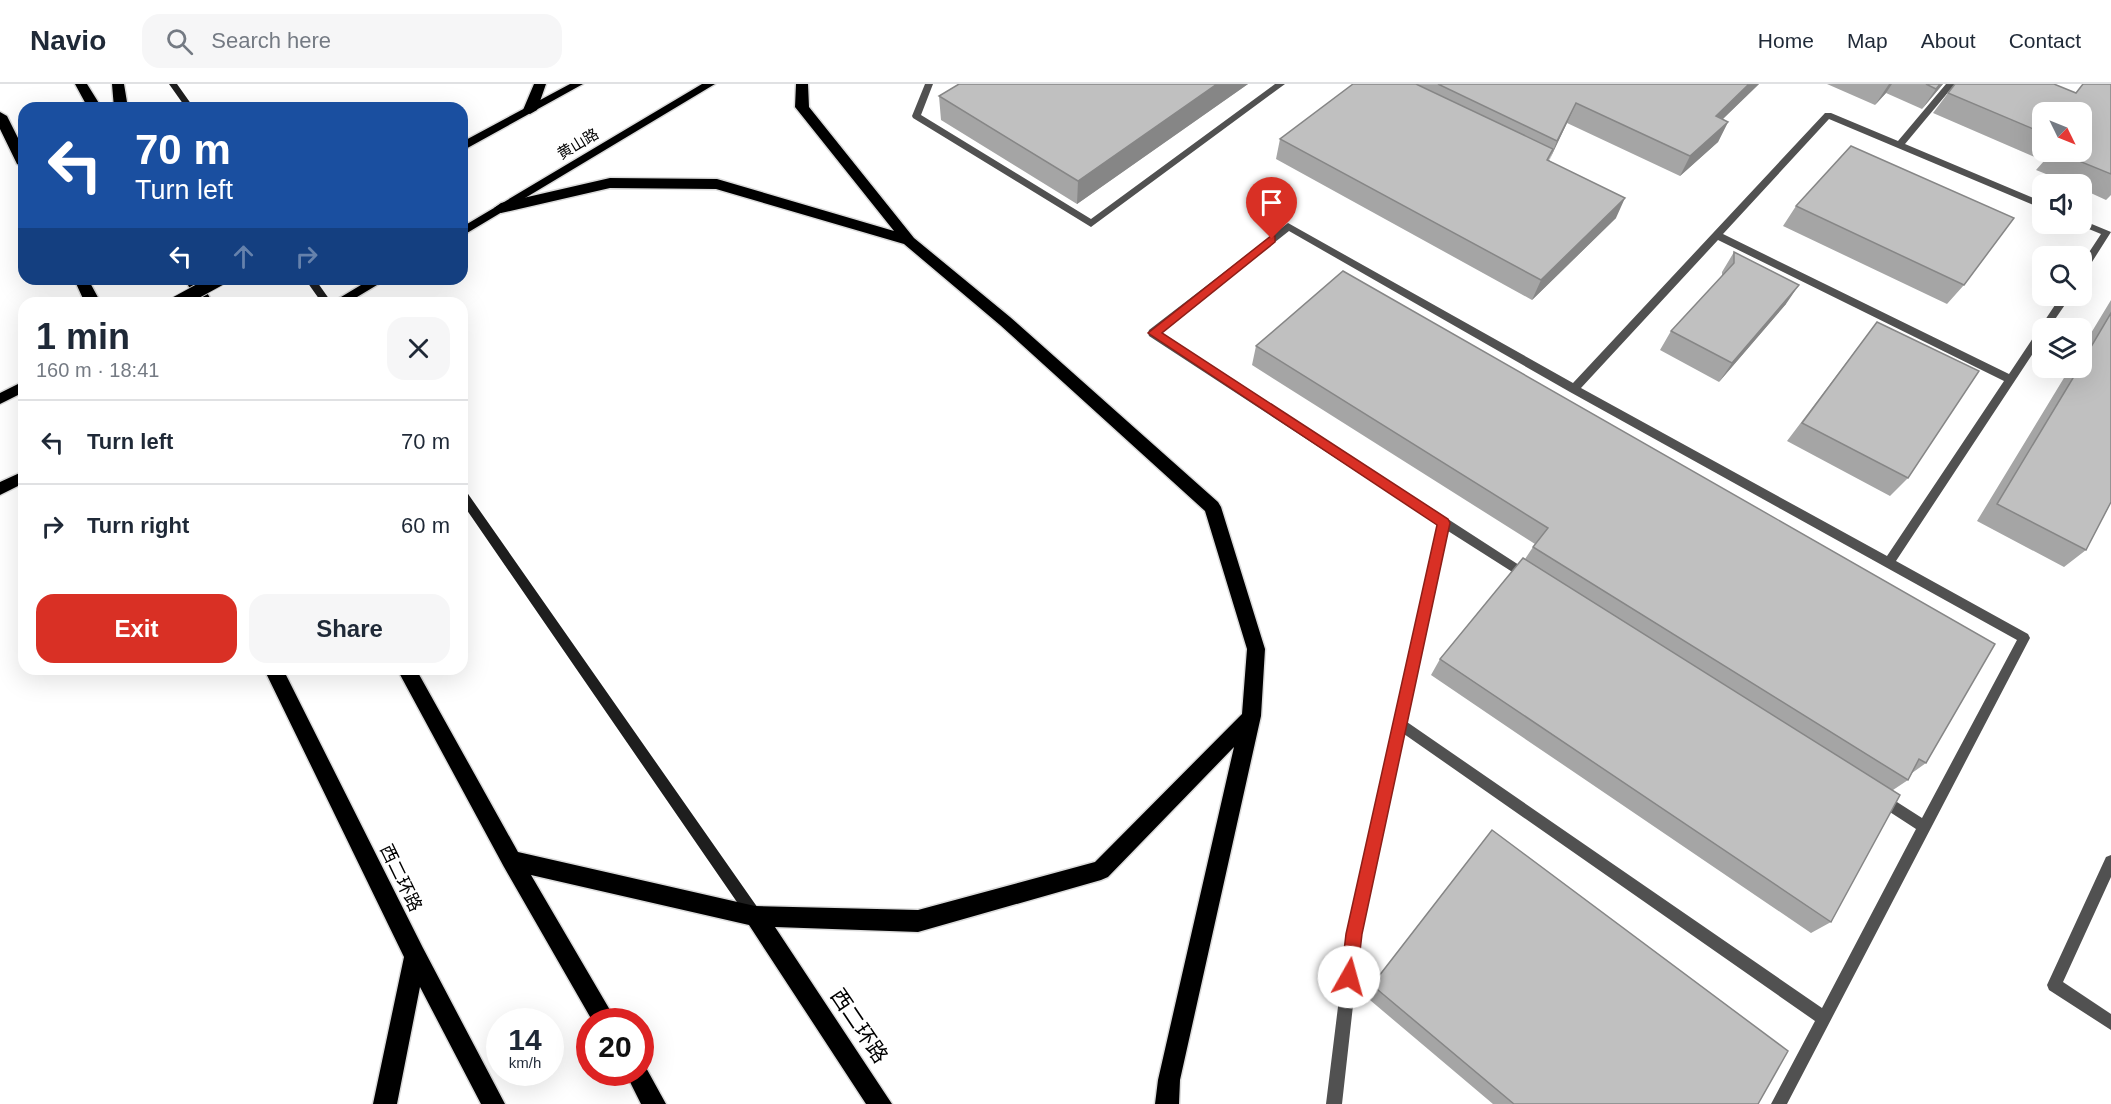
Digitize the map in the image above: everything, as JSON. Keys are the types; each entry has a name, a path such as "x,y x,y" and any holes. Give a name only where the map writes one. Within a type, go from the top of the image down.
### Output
{"highway":[{"path":"81,84 92,102"},
{"path":"118,84 120,102"},
{"path":"530,110 540,84"},
{"path":"802,84 802,107 909,241 1005,321 1212,507 1256,649 1251,716 1169,1080 1167,1104"},
{"path":"0,116 18,151"},
{"path":"0,145 16,147"},
{"path":"501,208 610,183 717,184 909,241"},
{"name":"西二环路","path":"276,675 415,956 493,1104"},
{"path":"409,675 511,860 598,1008"},
{"path":"511,860 755,916 918,921 1101,870 1251,716"},
{"name":"西二环路","path":"755,916 879,1104"},
{"path":"385,1104 415,956"},
{"path":"644,1086 654,1104"}],"main road":[{"path":"468,144 578,84"},
{"name":"黄山路","path":"468,228 710,84"},
{"path":"187,297 209,285"},
{"path":"348,297 370,285"},
{"path":"0,399 18,389"},
{"path":"0,489 18,479"}],"street":[{"path":"173,84 186,102"},
{"path":"929,84 916,116 1091,224 1281,84"},
{"path":"1900,144 1951,84"},
{"path":"1574,390 1828,114 2032,201"},
{"path":"1544,586 1153,333 1288,226 1574,390 2024,638 1779,1104"},
{"path":"2092,227 2107,234 2092,257"},
{"path":"1716,235 2010,380"},
{"path":"1889,563 2032,347"},
{"path":"468,503 755,916"},
{"path":"1334,1104 1354,934 1444,523"},
{"path":"1400,724 1824,1018"},
{"path":"1875,795 1925,827"},
{"path":"2111,862 2054,985 2111,1023"}],"building":[{"path":"959,84 1217,84 1078,181 939,96"},
{"path":"1353,84 1416,84 1553,149 1547,160 1625,198 1541,280 1280,139"},
{"path":"1438,84 1749,84 1716,116 1728,122 1690,156 1576,103 1557,141"},
{"path":"1926,84 1940,84 1936,89"},
{"path":"1955,84 2054,84 2076,93 2083,84 2111,84 2111,174 2082,162 2092,162 2092,102 2032,102 2032,128 1948,93"},
{"path":"1851,146 2014,218 1964,285 1796,206"},
{"path":"1734,252 1799,285 1732,363 1671,331 1734,263"},
{"path":"1343,271 1995,644 1926,763 1919,759 1908,780 1533,547 1548,528 1256,346"},
{"path":"2111,313 2111,502 2086,550 1997,504 2073,378 2092,378 2092,345"},
{"path":"1877,322 1979,371 1908,478 1802,423"},
{"path":"1523,558 1900,795 1831,922 1440,659"},
{"path":"1492,830 1788,1051 1758,1104 1514,1104 1372,985"}],"route":[{"path":"1272,239 1153,333 1444,523 1354,934 1349,977"}]}
